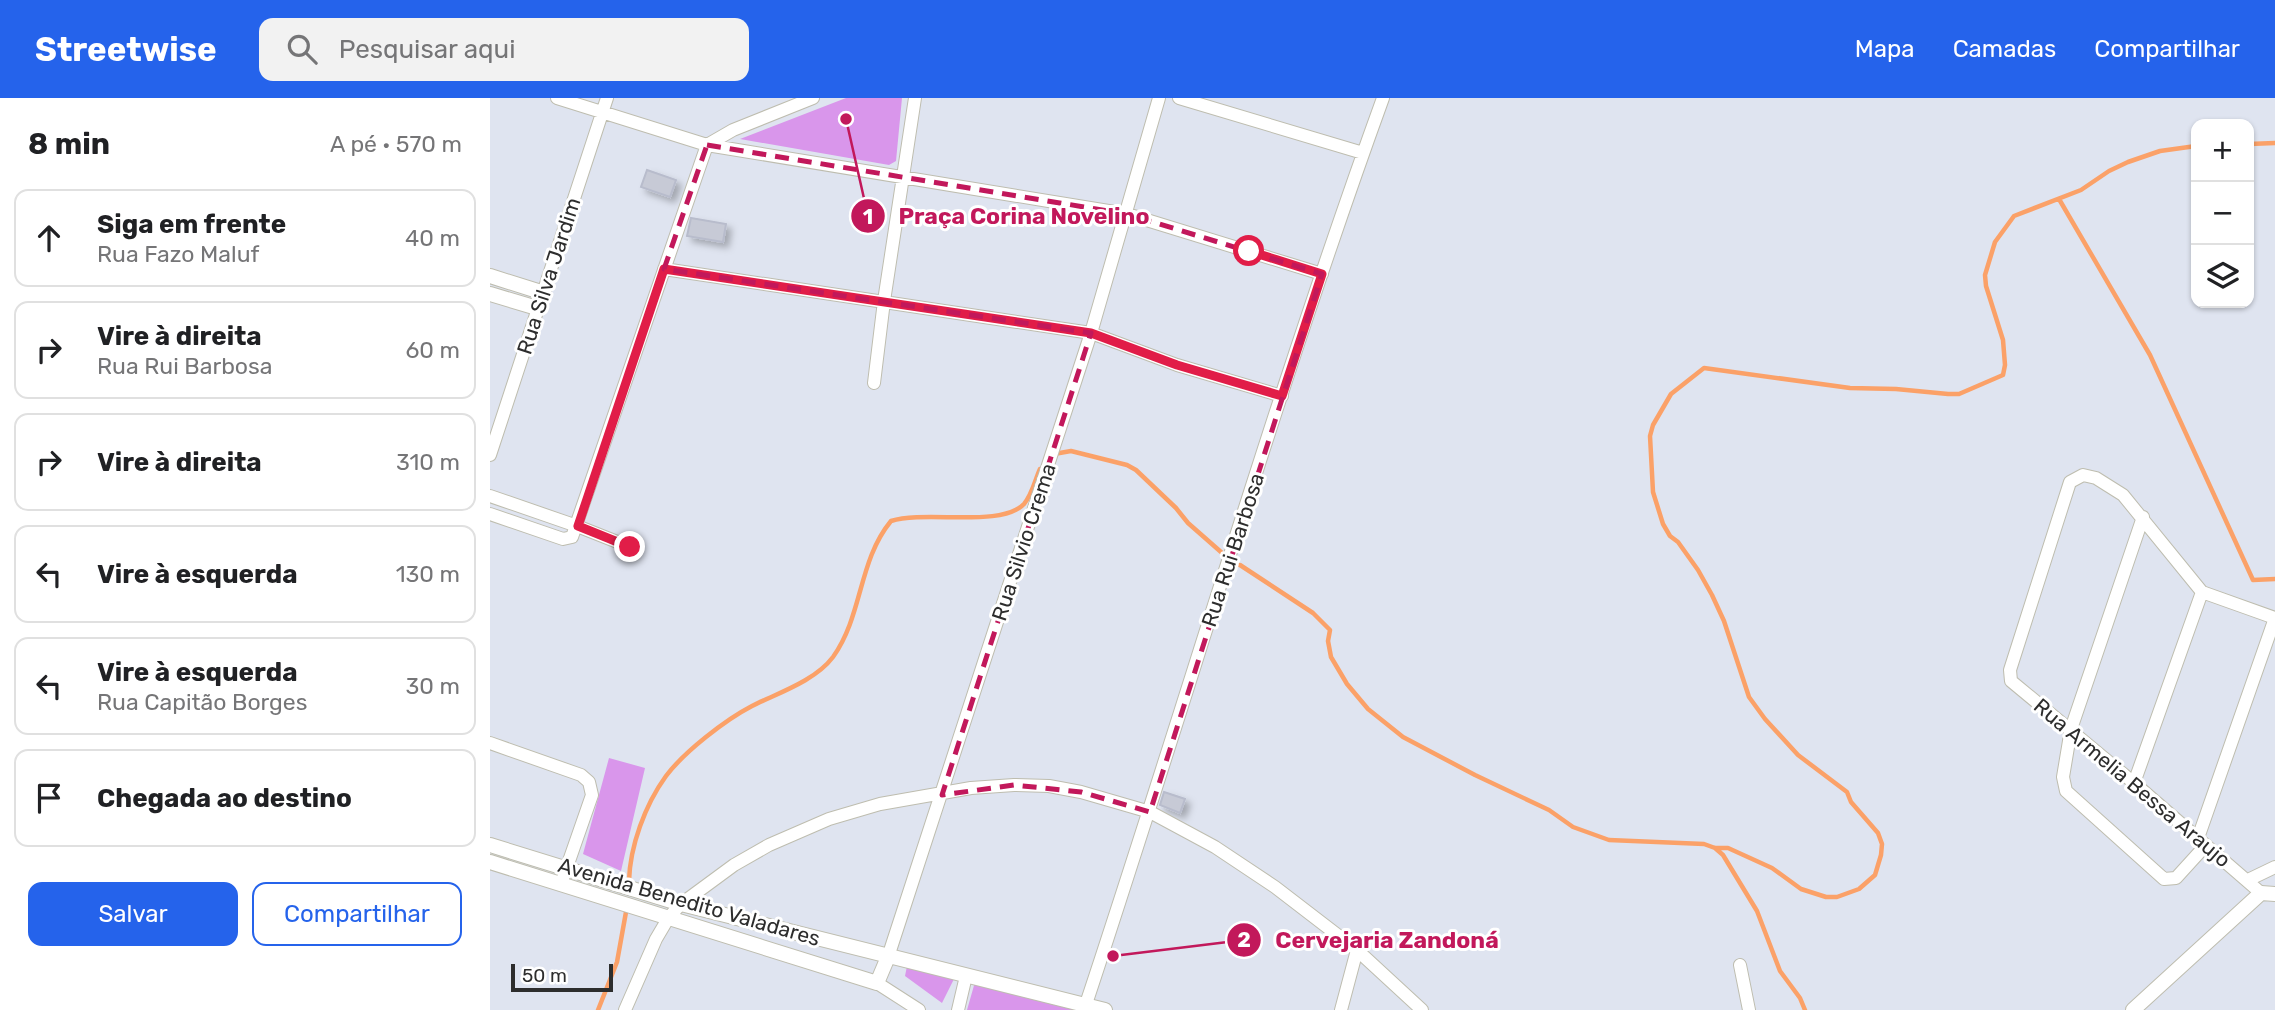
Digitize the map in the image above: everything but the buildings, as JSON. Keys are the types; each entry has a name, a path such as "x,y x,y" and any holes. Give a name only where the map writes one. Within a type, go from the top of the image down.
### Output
{"street":[{"path":"557,98 707,145 1127,214 1322,274"},
{"name":"Rua Silva Jardim","path":"490,455 607,98"},
{"path":"490,514 563,539 575,531 707,145 733,131 813,98"},
{"path":"874,383 915,98"},
{"name":"Rua Silvio Crema","path":"877,983 942,795 1091,333 1159,98"},
{"path":"1179,98 1363,153"},
{"name":"Rua Rui Barbosa","path":"1086,1004 1282,396 1383,98"},
{"path":"664,269 1091,333 1177,365 1282,396"},
{"path":"490,276 544,293"},
{"path":"490,294 537,308"},
{"name":"Rua Armelia Bessa Araujo","path":"2143,517 2123,495 2096,478 2083,475 2070,482 2010,670 2011,681 2268,894"},
{"path":"490,496 575,531 630,547"},
{"path":"2143,517 2202,592 2275,618 2202,841 2176,878 2164,879 2066,791 2063,777 2071,729 2143,517"},
{"path":"2134,783 2202,592"},
{"path":"490,743 581,775 589,782 592,794 561,884"},
{"path":"625,1010 656,939 669,917 681,904 734,865 769,845 829,819 880,804 971,788 1014,785 1049,786 1081,792 1150,812 1215,847 1275,887 1357,950 1422,1010"},
{"name":"Avenida Benedito Valadares","path":"490,845 681,904 1105,1010"},
{"name":"Avenida Benedito Valadares","path":"490,862 877,983"},
{"path":"2248,880 2275,867"},
{"path":"2133,1010 2268,894"},
{"path":"1341,1010 1357,950"},
{"path":"1740,965 1749,1010"},
{"path":"958,1010 966,976"},
{"path":"877,983 919,1010"}],"highlighted area":[{"path":"707,145 1127,214 1322,274 1150,812 1081,792 1014,785 942,795 1091,333 664,269"}],"shaded area":[{"path":"846,98 902,98 896,161 889,165 740,139"},
{"path":"609,758 645,768 621,871 583,854"},
{"path":"907,966 955,977 942,1003 905,976"},
{"path":"975,982 1092,1010 967,1010"}],"waterway":[{"path":"2254,144 2275,143"},
{"path":"1240,565 1313,613 1330,630 1328,641 1331,657 1347,684 1368,709 1403,737 1549,810 1573,827 1609,840 1704,844 1715,848 1728,848 1772,868 1801,889 1826,897 1837,897 1859,889 1875,875 1882,844 1878,833 1851,802 1847,792 1798,755 1749,697 1724,621 1712,595 1698,570 1663,524 1653,492 1650,436 1653,425 1671,394 1704,368 1850,388 1948,394 1959,394 2003,375 2003,340 1985,275 1995,242 2014,216 2081,190 2128,162 2160,151 2191,147"},
{"path":"2059,199 2150,355 2253,580 2275,579"},
{"path":"1054,454 1071,451 1127,465 1136,470 1221,552"},
{"path":"629,881 632,854 640,826 658,787 674,767 694,747 730,719 806,680 833,657 850,624 872,553 891,521 923,517 981,517 1013,511 1027,500 1040,469"},
{"path":"1715,848 1723,855 1757,911 1780,971 1800,998 1805,1010"},
{"path":"598,1010 617,962 626,912"}],"place":[{"name":"Praça Corina Novelino","path":"846,119"},
{"name":"Cervejaria Zandoná","path":"1113,956"}],"route":[{"path":"630,547 578,526 664,269 1091,333 1177,365 1282,396 1322,274 1249,251"}]}
